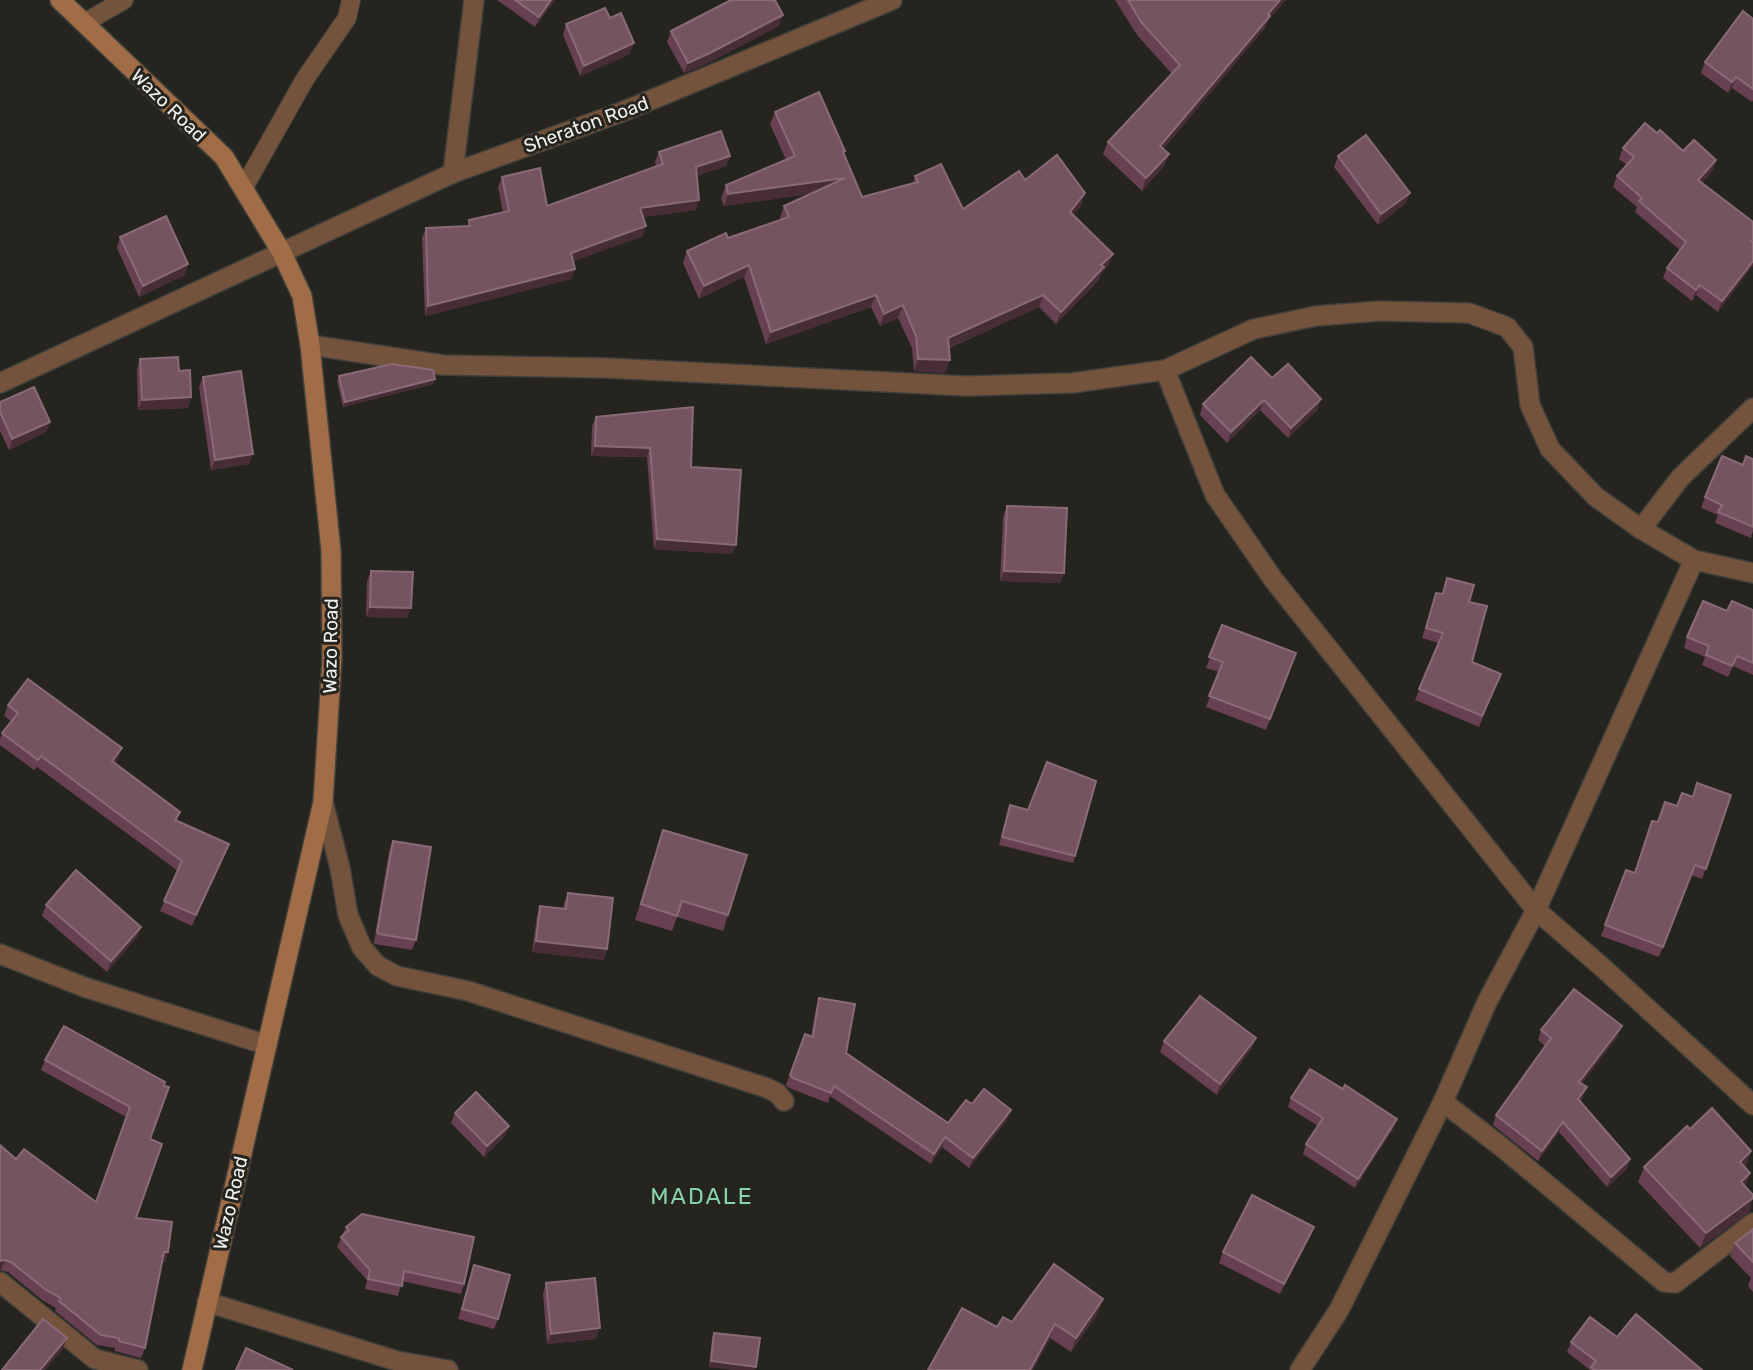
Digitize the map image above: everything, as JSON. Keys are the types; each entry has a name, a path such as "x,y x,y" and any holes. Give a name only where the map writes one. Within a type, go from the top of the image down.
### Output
{"main road":[{"name":"Wazo Road","path":"60,0 224,157 281,251 302,296 310,345 331,551 332,659 323,802 192,1370"}],"street":[{"path":"453,173 474,0"},
{"name":"Sheraton Road","path":"0,383 453,173 622,112 892,0"},
{"path":"310,345 443,365 607,368 967,386 1072,383 1165,370 1254,329 1316,316 1380,311 1469,313 1507,327 1523,347 1530,405 1550,449 1596,497 1641,529 1694,559 1753,573"},
{"path":"1165,370 1215,495 1273,579 1536,910 1753,1105"},
{"path":"1641,529 1681,477 1753,408"},
{"path":"1300,1370 1339,1310 1443,1101 1488,1002 1536,910 1694,559"},
{"path":"323,802 340,868 348,915 362,948 378,966 397,975 468,991 768,1087 784,1101"},
{"path":"0,954 84,987 267,1045"},
{"path":"1443,1101 1664,1282 1675,1283 1753,1223"},
{"path":"0,1282 95,1359 138,1370"},
{"path":"207,1302 397,1361 448,1370"}],"lane":[{"path":"84,23 124,0"},
{"path":"243,189 305,79 347,18 351,0"}],"building":[{"path":"515,0 551,0 539,17"},
{"path":"731,0 775,0 783,15 688,63 671,31"},
{"path":"1128,0 1280,0 1268,14 1270,16 1160,146 1169,154 1146,178 1108,142 1180,65 1141,22"},
{"path":"605,8 610,18 621,13 634,43 584,66 566,24"},
{"path":"1743,11 1753,19 1753,89 1736,77 1732,82 1705,62"},
{"path":"819,92 862,197 918,182 915,176 941,164 963,209 1019,171 1025,180 1057,155 1085,193 1070,212 1113,254 1061,312 1043,295 948,338 950,360 918,359 916,336 903,305 884,314 876,295 771,332 749,265 704,286 687,251 726,233 728,238 789,217 784,206 845,178 728,194 726,185 795,156 775,112"},
{"path":"1645,123 1657,133 1660,130 1683,151 1694,140 1716,160 1698,180 1753,222 1753,261 1722,301 1700,285 1696,290 1667,268 1686,242 1639,201 1642,198 1617,176 1634,157 1623,148"},
{"path":"721,131 730,156 696,167 699,200 640,208 646,226 571,253 575,269 428,306 426,228 470,226 469,220 509,211 502,177 540,168 547,206 663,164 659,152"},
{"path":"1366,135 1410,193 1381,214 1338,156"},
{"path":"166,216 188,264 143,286 120,237"},
{"path":"178,357 179,371 190,370 191,397 142,400 140,359"},
{"path":"1251,357 1272,378 1288,364 1321,399 1291,428 1264,400 1231,432 1203,404"},
{"path":"392,364 433,370 435,379 345,402 339,376"},
{"path":"241,371 253,454 215,460 203,377"},
{"path":"34,387 50,422 12,439 0,412 0,402"},
{"path":"693,407 691,467 741,470 736,545 657,539 650,448 595,446 596,417"},
{"path":"1722,456 1743,465 1746,456 1753,459 1753,527 1718,512 1722,505 1705,497"},
{"path":"1007,506 1067,508 1064,573 1004,571"},
{"path":"371,571 413,572 411,608 370,607"},
{"path":"1447,578 1474,585 1469,602 1487,606 1472,662 1501,674 1482,716 1419,689 1443,633 1426,628 1436,593 1443,594"},
{"path":"1703,601 1727,611 1732,601 1753,610 1753,663 1737,656 1732,666 1706,655 1709,646 1687,637"},
{"path":"1222,625 1296,653 1270,719 1209,696 1223,662 1209,657"},
{"path":"28,679 122,748 112,761 180,812 175,820 229,844 196,915 164,901 182,861 41,756 38,760 2,733 18,713 8,705"},
{"path":"1047,762 1096,781 1075,856 1002,837 1010,805 1028,810"},
{"path":"1697,783 1731,795 1706,869 1695,865 1663,947 1605,925 1626,870 1635,873 1652,821 1658,822 1665,802 1677,806 1682,793 1693,797"},
{"path":"663,830 747,855 728,915 682,901 677,916 641,904"},
{"path":"393,841 431,847 416,940 377,932"},
{"path":"76,870 141,927 111,961 46,905"},
{"path":"568,893 613,898 607,949 536,941 540,906 566,909"},
{"path":"1574,989 1622,1026 1579,1082 1587,1087 1578,1099 1630,1159 1611,1177 1563,1122 1542,1151 1496,1115 1551,1038 1541,1030"},
{"path":"1200,996 1256,1038 1220,1084 1164,1041"},
{"path":"819,998 855,1004 846,1053 948,1123 966,1100 972,1104 984,1089 1011,1110 973,1158 945,1137 934,1154 834,1086 831,1093 793,1078 790,1075 805,1034 813,1037"},
{"path":"64,1026 165,1082 164,1086 169,1087 150,1139 162,1144 136,1218 172,1222 168,1252 164,1252 145,1348 119,1341 119,1338 101,1335 59,1301 61,1298 46,1290 11,1262 0,1261 0,1145 16,1159 24,1149 96,1202 130,1107 45,1060"},
{"path":"1310,1069 1343,1089 1345,1085 1397,1119 1358,1179 1306,1144 1323,1118 1291,1098"},
{"path":"476,1092 509,1126 487,1146 455,1113"},
{"path":"1712,1108 1751,1151 1740,1162 1750,1173 1741,1182 1753,1198 1706,1233 1644,1167 1687,1126 1690,1129"},
{"path":"1252,1195 1314,1227 1284,1284 1223,1252"},
{"path":"362,1214 474,1237 464,1284 404,1271 402,1286 368,1279 370,1270 341,1237 349,1230 346,1227"},
{"path":"1753,1229 1753,1262 1735,1243"},
{"path":"1054,1264 1103,1299 1076,1338 1055,1324 1030,1370 928,1370 962,1308 997,1327 1003,1317 1012,1322"},
{"path":"474,1265 510,1275 498,1319 462,1309"},
{"path":"595,1278 600,1328 551,1334 546,1283"},
{"path":"1636,1314 1702,1370 1594,1370 1591,1367 1596,1361 1571,1342 1590,1317 1617,1337"},
{"path":"43,1319 67,1338 40,1370 2,1370"},
{"path":"714,1333 760,1338 756,1367 711,1361"},
{"path":"246,1348 293,1370 236,1370"}],"district":[{"name":"MADALE","path":"702,1196"}]}
